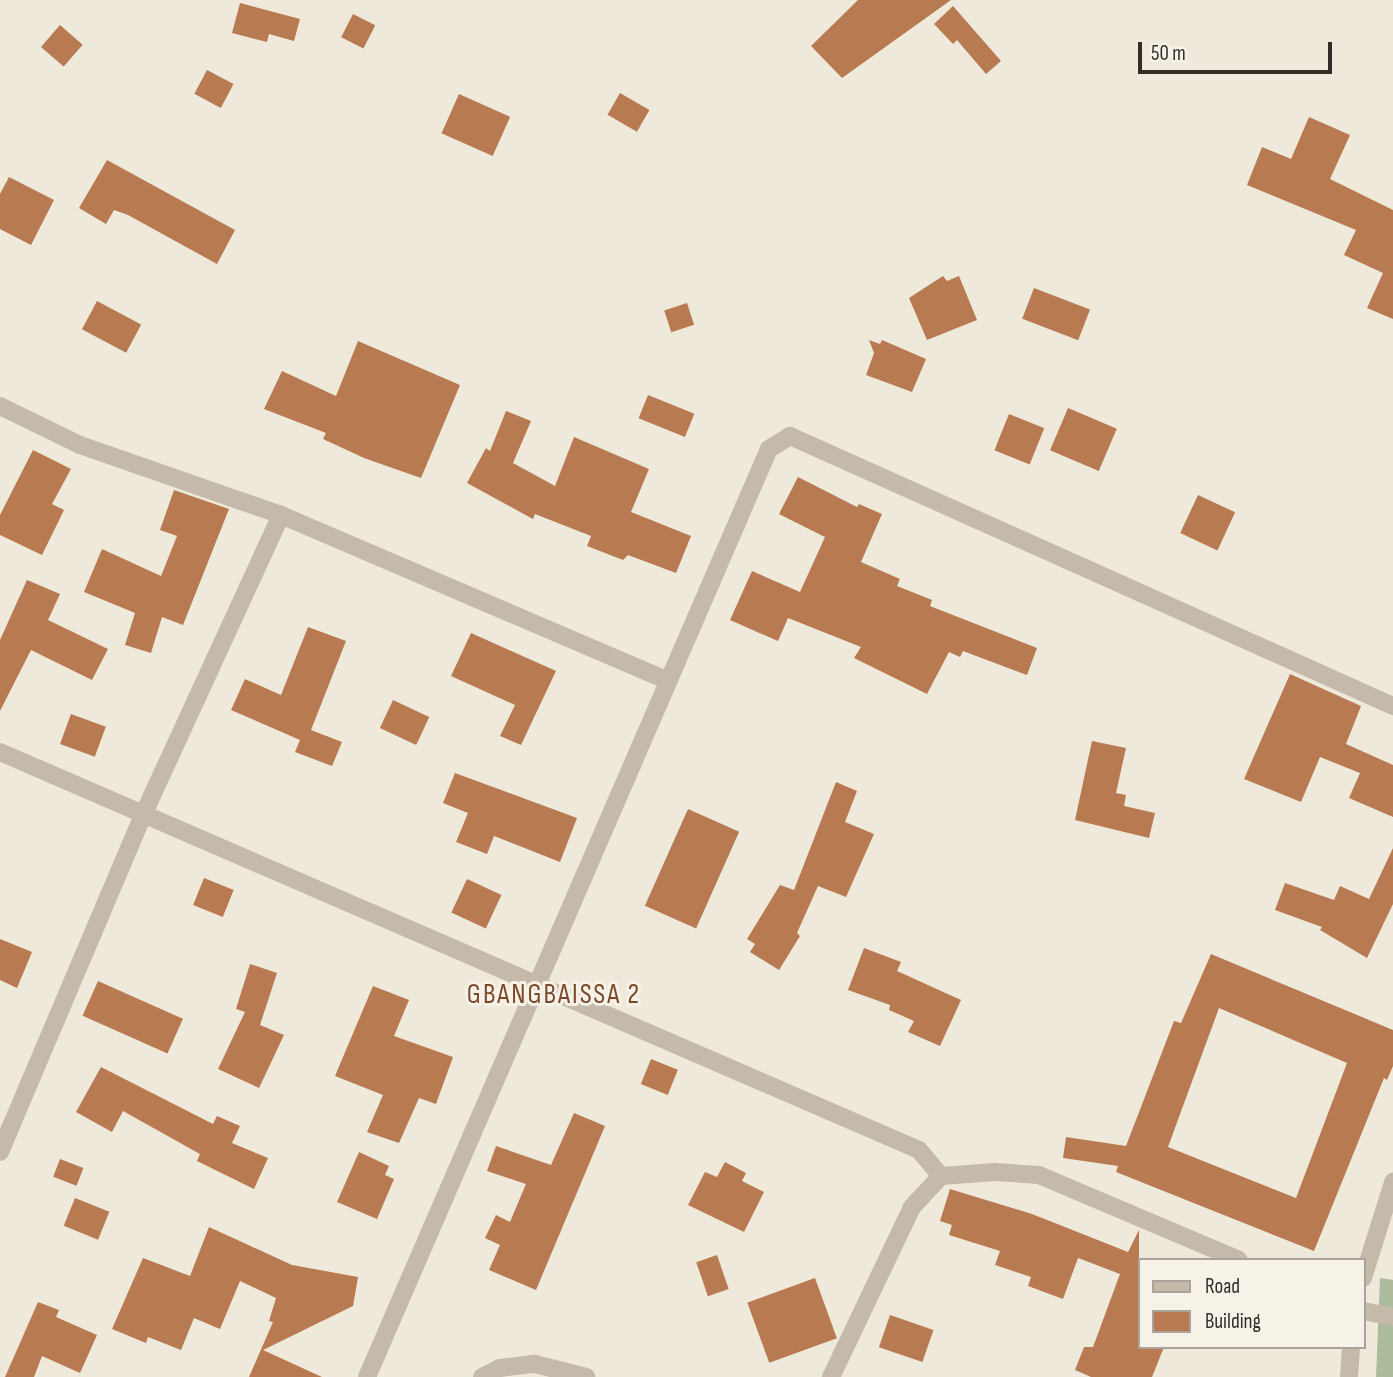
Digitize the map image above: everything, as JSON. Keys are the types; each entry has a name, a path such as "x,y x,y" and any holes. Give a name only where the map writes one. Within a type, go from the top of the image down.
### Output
{"street":[{"path":"0,406 80,445 281,515 668,681"},
{"path":"367,1377 769,449 790,436 1393,706"},
{"path":"0,1152 144,813 281,515"},
{"path":"0,752 919,1150 941,1176"},
{"path":"831,1377 912,1207 941,1176 995,1172 1039,1175 1233,1258"},
{"path":"1365,1272 1393,1182"},
{"path":"1365,1311 1393,1317"},
{"path":"1349,1377 1351,1349"},
{"path":"482,1377 500,1368 535,1364 586,1377"}],"green space":[{"path":"1380,1278 1393,1280 1393,1377 1376,1377"}],"building":[{"path":"858,0 951,0 842,78 811,46"},
{"path":"240,3 300,19 294,41 269,34 267,42 232,33"},
{"path":"953,6 1001,61 986,74 957,40 953,44 934,24"},
{"path":"353,14 375,25 363,49 341,37"},
{"path":"60,25 83,45 64,67 41,47"},
{"path":"207,70 233,84 221,108 194,94"},
{"path":"620,93 649,110 637,132 608,115"},
{"path":"459,94 510,117 493,156 442,133"},
{"path":"1309,117 1350,135 1330,179 1393,210 1393,319 1367,308 1383,273 1344,255 1356,230 1247,185 1262,147 1291,159"},
{"path":"107,160 235,230 217,264 128,215 114,210 106,224 79,208"},
{"path":"9,177 54,200 31,245 0,229 0,194"},
{"path":"943,276 947,281 959,276 977,320 927,340 909,298"},
{"path":"1034,288 1090,310 1078,340 1022,319"},
{"path":"97,301 141,324 126,353 82,329"},
{"path":"687,303 694,325 671,332 664,310"},
{"path":"869,340 880,344 882,340 926,359 912,392 866,375 874,353"},
{"path":"358,341 460,385 421,478 364,458 323,439 326,433 264,409 282,371 336,396"},
{"path":"648,395 694,414 685,437 639,418"},
{"path":"1068,408 1117,429 1099,471 1050,450"},
{"path":"506,411 531,421 513,463 555,486 574,437 649,469 631,512 691,536 676,573 628,555 623,560 587,546 591,536 535,514 533,519 467,483 486,448 490,451"},
{"path":"1009,414 1044,428 1030,464 994,450"},
{"path":"33,450 71,469 52,504 64,510 42,555 0,535 0,515"},
{"path":"798,477 857,507 859,504 882,514 861,562 900,579 897,586 932,600 930,606 1037,648 1027,675 963,651 960,657 949,652 927,694 854,658 861,647 788,618 778,641 730,620 752,571 800,592 825,537 779,514"},
{"path":"174,490 229,509 183,625 162,617 151,653 125,645 135,613 84,592 102,549 161,576 177,536 160,530"},
{"path":"1198,495 1235,512 1217,550 1180,533"},
{"path":"27,580 60,594 48,620 108,649 92,680 31,650 0,711 0,640"},
{"path":"308,627 346,641 311,730 342,742 332,766 295,752 300,740 231,710 245,679 281,695"},
{"path":"471,633 556,671 521,745 500,736 515,705 451,676"},
{"path":"1290,674 1361,706 1346,744 1393,765 1393,817 1349,798 1360,773 1320,757 1301,802 1244,779"},
{"path":"393,700 429,717 416,745 380,728"},
{"path":"71,714 106,727 95,757 60,744"},
{"path":"1092,741 1126,748 1116,793 1126,795 1124,806 1155,813 1149,838 1075,820"},
{"path":"455,773 577,818 560,862 494,836 487,854 456,842 468,813 443,803"},
{"path":"836,782 857,791 845,822 874,834 846,897 818,886 797,933 800,936 779,970 750,952 755,944 747,939 780,885 794,890"},
{"path":"688,809 739,832 696,929 645,906"},
{"path":"1393,848 1393,904 1367,958 1320,930 1322,927 1275,910 1285,883 1334,900 1340,886 1369,899"},
{"path":"204,878 234,890 223,917 193,905"},
{"path":"467,879 501,895 486,929 451,913"},
{"path":"0,939 32,952 17,988 0,980"},
{"path":"864,948 901,962 897,971 961,1000 940,1046 908,1032 914,1021 889,1010 890,1005 848,990"},
{"path":"1211,954 1393,1030 1393,1066 1387,1080 1384,1078 1314,1251 1116,1172 1118,1166 1063,1158 1066,1137 1126,1146 1174,1021 1181,1023","holes":["1219,1008 1347,1063 1296,1198 1168,1147"]},
{"path":"250,964 277,973 260,1025 284,1035 259,1088 218,1069 245,1012 236,1009"},
{"path":"98,981 183,1019 168,1054 83,1016"},
{"path":"373,986 409,1000 394,1036 453,1057 436,1104 419,1098 399,1143 367,1132 383,1095 335,1076"},
{"path":"651,1059 678,1070 668,1095 641,1084"},
{"path":"101,1067 213,1124 217,1116 240,1126 232,1143 268,1158 254,1189 197,1161 200,1154 123,1111 112,1132 76,1112"},
{"path":"574,1113 605,1126 536,1290 489,1270 500,1245 485,1238 496,1215 510,1222 526,1184 487,1171 496,1146 551,1165"},
{"path":"359,1152 389,1166 385,1175 394,1179 377,1219 337,1202"},
{"path":"60,1159 83,1168 77,1186 53,1177"},
{"path":"725,1162 746,1173 742,1181 764,1192 744,1232 688,1205 705,1172 717,1177"},
{"path":"950,1189 1032,1214 1128,1252 1139,1230 1138,1349 1163,1349 1152,1377 1091,1377 1075,1370 1084,1347 1093,1347 1120,1274 1078,1258 1063,1299 1028,1286 1031,1277 995,1265 1000,1251 949,1235 952,1225 940,1221"},
{"path":"75,1198 109,1212 98,1240 64,1226"},
{"path":"209,1227 292,1265 358,1277 353,1306 263,1350 322,1377 249,1377 273,1322 269,1321 276,1298 240,1281 220,1329 194,1318 181,1350 148,1337 146,1343 112,1329 143,1258 190,1276"},
{"path":"717,1255 729,1289 708,1296 696,1262"},
{"path":"815,1278 837,1338 769,1363 747,1303"},
{"path":"38,1302 59,1310 56,1317 97,1335 80,1373 42,1356 34,1377 5,1377"},
{"path":"890,1315 933,1330 922,1362 879,1347"}],"district":[{"name":"GBANGBAISSA 2","path":"554,995"}]}
